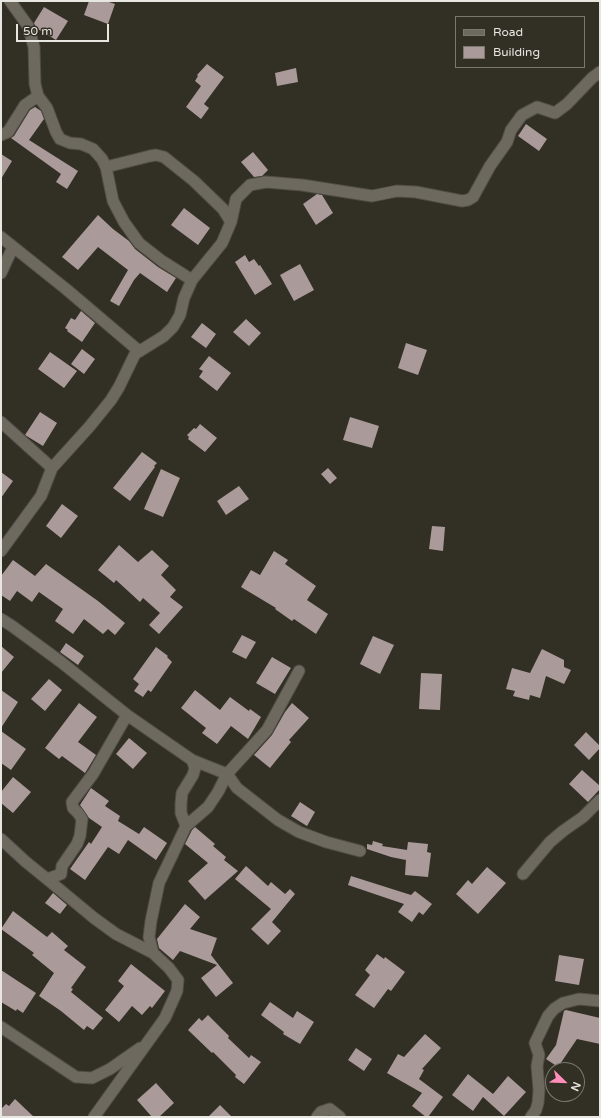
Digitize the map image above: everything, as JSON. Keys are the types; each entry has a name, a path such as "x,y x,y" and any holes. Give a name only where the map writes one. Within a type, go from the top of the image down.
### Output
{"street":[{"path":"10,1 28,26 34,47 38,96 47,108 60,139 70,143 89,146 102,159 106,167 113,201 124,222 135,238 139,243 162,261 192,280"},
{"path":"1,551 41,496 52,468 90,426 120,387 135,354 164,336 173,327 180,315 184,298 192,280 222,243 231,222 236,199 250,185 266,182 302,185 372,196 397,191 416,192 462,201 468,200 473,197 490,166 507,142 511,130 522,115 537,108 555,113 567,104 592,78 600,72"},
{"path":"1,135 8,132 25,105 38,96"},
{"path":"106,167 150,156 156,155 164,157 194,181 223,209 231,222"},
{"path":"1,237 66,289 139,351"},
{"path":"1,273 13,247"},
{"path":"1,422 52,468"},
{"path":"1,619 61,662 127,715 192,760 227,774 237,788 278,820 299,832 360,851"},
{"path":"153,953 149,937 159,883 186,826 208,807 227,774 267,730 299,670"},
{"path":"48,879 61,874 62,866 77,844 80,836 82,820 73,808 72,802 93,774 127,715"},
{"path":"186,826 181,813 182,793 193,775 195,768 192,760"},
{"path":"523,874 550,842 583,817 600,800"},
{"path":"1,839 26,862 94,918 116,934 153,953 169,968 178,980 177,991 165,1018 94,1117"},
{"path":"531,1117 536,1110 539,1090 537,1066 539,1055 535,1043 548,1016 554,1009 563,1003 579,999 600,1001"},
{"path":"1,1027 76,1077 92,1078 110,1069 147,1043"},
{"path":"317,1117 321,1112 330,1109 340,1117"}],"building":[{"path":"89,1 106,1 115,4 108,24 84,15"},
{"path":"44,7 68,21 56,40 36,28 34,23"},
{"path":"207,64 224,77 204,104 209,108 201,119 186,107 201,86 195,81 198,76 197,75"},
{"path":"296,68 298,82 277,86 275,73"},
{"path":"35,107 41,111 44,119 29,140 78,171 67,189 56,182 61,174 11,138 14,136 30,110"},
{"path":"526,124 547,139 539,151 518,136"},
{"path":"253,152 268,170 262,176 254,177 241,162"},
{"path":"1,154 12,161 1,179"},
{"path":"317,194 322,195 333,213 316,225 303,204"},
{"path":"184,208 210,228 198,245 171,225"},
{"path":"98,215 129,241 135,249 158,267 176,278 167,292 140,273 134,280 119,306 110,301 128,270 98,247 78,270 62,257"},
{"path":"245,255 249,262 254,259 259,266 260,265 272,284 255,295 235,262"},
{"path":"300,264 314,290 294,301 280,275"},
{"path":"81,311 95,323 82,342 65,328 71,318 75,320"},
{"path":"246,319 261,333 249,346 233,332"},
{"path":"202,323 216,334 206,348 191,337"},
{"path":"406,343 427,350 418,375 398,368"},
{"path":"82,349 95,359 84,374 71,364"},
{"path":"50,352 77,371 64,388 38,369"},
{"path":"209,356 231,373 217,391 199,377 203,371 199,369"},
{"path":"40,412 57,423 43,446 25,435"},
{"path":"350,417 379,426 372,448 343,440"},
{"path":"200,424 217,438 205,452 188,439 189,437 187,435 194,428 196,429"},
{"path":"142,452 157,463 130,501 113,488"},
{"path":"328,468 337,478 330,484 321,474"},
{"path":"161,469 180,478 163,517 144,509"},
{"path":"1,472 13,481 1,498"},
{"path":"239,486 249,499 226,515 217,501"},
{"path":"62,504 78,516 61,538 46,526"},
{"path":"432,526 445,527 443,551 429,549"},
{"path":"119,545 138,562 152,550 169,566 161,575 176,590 170,597 183,607 159,634 149,625 160,613 143,598 140,602 116,580 114,583 98,570"},
{"path":"274,551 288,560 285,564 316,586 307,600 328,614 316,634 294,619 292,621 275,609 276,608 241,587 251,570 260,575"},
{"path":"13,560 35,576 46,564 98,601 125,623 115,635 108,629 103,634 84,619 73,634 55,621 63,609 39,592 32,602 17,591 10,601 1,595 1,576"},
{"path":"242,635 256,642 246,659 232,652"},
{"path":"373,636 394,645 380,674 360,664"},
{"path":"66,643 84,656 78,665 60,652"},
{"path":"1,646 14,657 1,673"},
{"path":"156,647 168,656 167,657 172,662 151,692 148,690 143,697 134,691 139,684 133,679"},
{"path":"542,649 564,660 564,667 571,670 564,684 546,676 540,698 530,695 529,700 513,696 515,691 506,689 512,668 530,673"},
{"path":"272,657 291,668 275,694 256,683"},
{"path":"421,673 442,674 440,710 419,709"},
{"path":"49,679 62,690 45,711 31,699"},
{"path":"1,690 18,702 1,728"},
{"path":"195,690 220,710 230,697 249,711 250,709 261,717 248,739 231,726 217,744 202,733 206,728 181,708"},
{"path":"79,703 97,717 78,742 96,755 85,773 62,756 59,759 45,748"},
{"path":"292,703 309,718 289,740 291,742 270,768 254,755 272,735"},
{"path":"1,731 26,749 11,770 1,763"},
{"path":"586,732 600,746 600,748 589,760 574,745"},
{"path":"129,738 147,753 133,769 116,754"},
{"path":"582,770 600,786 600,789 588,802 569,784"},
{"path":"13,777 31,792 13,813 1,803 1,792"},
{"path":"91,788 109,801 105,806 120,816 118,821 139,834 144,827 167,843 156,860 128,840 119,854 108,847 85,880 70,869 89,842 91,844 102,827 89,818 80,805"},
{"path":"300,802 315,812 307,826 291,816"},
{"path":"195,827 215,844 213,846 226,857 224,860 238,871 205,900 188,881 208,863 185,844"},
{"path":"373,841 383,844 382,846 407,850 408,842 428,844 427,852 431,853 428,877 405,875 406,860 367,849 367,844 372,845"},
{"path":"246,866 268,886 271,882 285,894 290,889 295,894 272,922 281,931 268,945 251,929 271,909 235,879"},
{"path":"487,867 506,883 478,914 456,894 468,880 472,884"},
{"path":"351,876 411,895 415,891 432,904 423,915 419,912 412,922 398,912 404,904 348,885"},
{"path":"53,893 67,905 60,914 45,903"},
{"path":"185,904 200,917 190,929 217,938 211,955 233,983 216,997 201,978 217,965 180,951 173,960 159,948 157,939"},
{"path":"13,911 47,937 52,932 68,946 64,950 86,967 71,988 73,989 71,992 103,1018 93,1030 87,1026 84,1030 61,1011 39,996 54,973 32,955 34,953 1,929"},
{"path":"377,954 384,959 385,957 405,972 391,991 388,989 374,1008 355,995 370,975 365,970"},
{"path":"559,955 584,959 579,985 555,981"},
{"path":"131,964 165,991 152,1008 150,1006 142,1015 132,1006 119,1022 105,1010 124,986 118,981"},
{"path":"1,970 36,993 23,1013 17,1009 16,1011 1,1002"},
{"path":"270,1002 293,1018 297,1011 314,1022 300,1044 283,1034 284,1032 261,1015"},
{"path":"566,1010 600,1018 600,1044 577,1039 561,1062 550,1062 546,1059 556,1045 564,1011"},
{"path":"208,1015 229,1036 228,1038 249,1058 251,1055 261,1062 244,1084 235,1077 236,1075 213,1052 212,1053 188,1030 199,1018 202,1021"},
{"path":"425,1034 441,1048 422,1069 424,1070 419,1079 443,1097 428,1117 412,1106 422,1093 387,1073 398,1054 404,1057"},
{"path":"356,1048 372,1059 364,1071 348,1060"},
{"path":"468,1074 493,1094 508,1076 526,1092 504,1116 483,1097 473,1111 452,1095"},
{"path":"156,1083 174,1103 159,1117 152,1117 137,1100"},
{"path":"15,1099 34,1117 1,1117 1,1109 6,1104 9,1106"},
{"path":"220,1105 232,1117 208,1117"}]}
